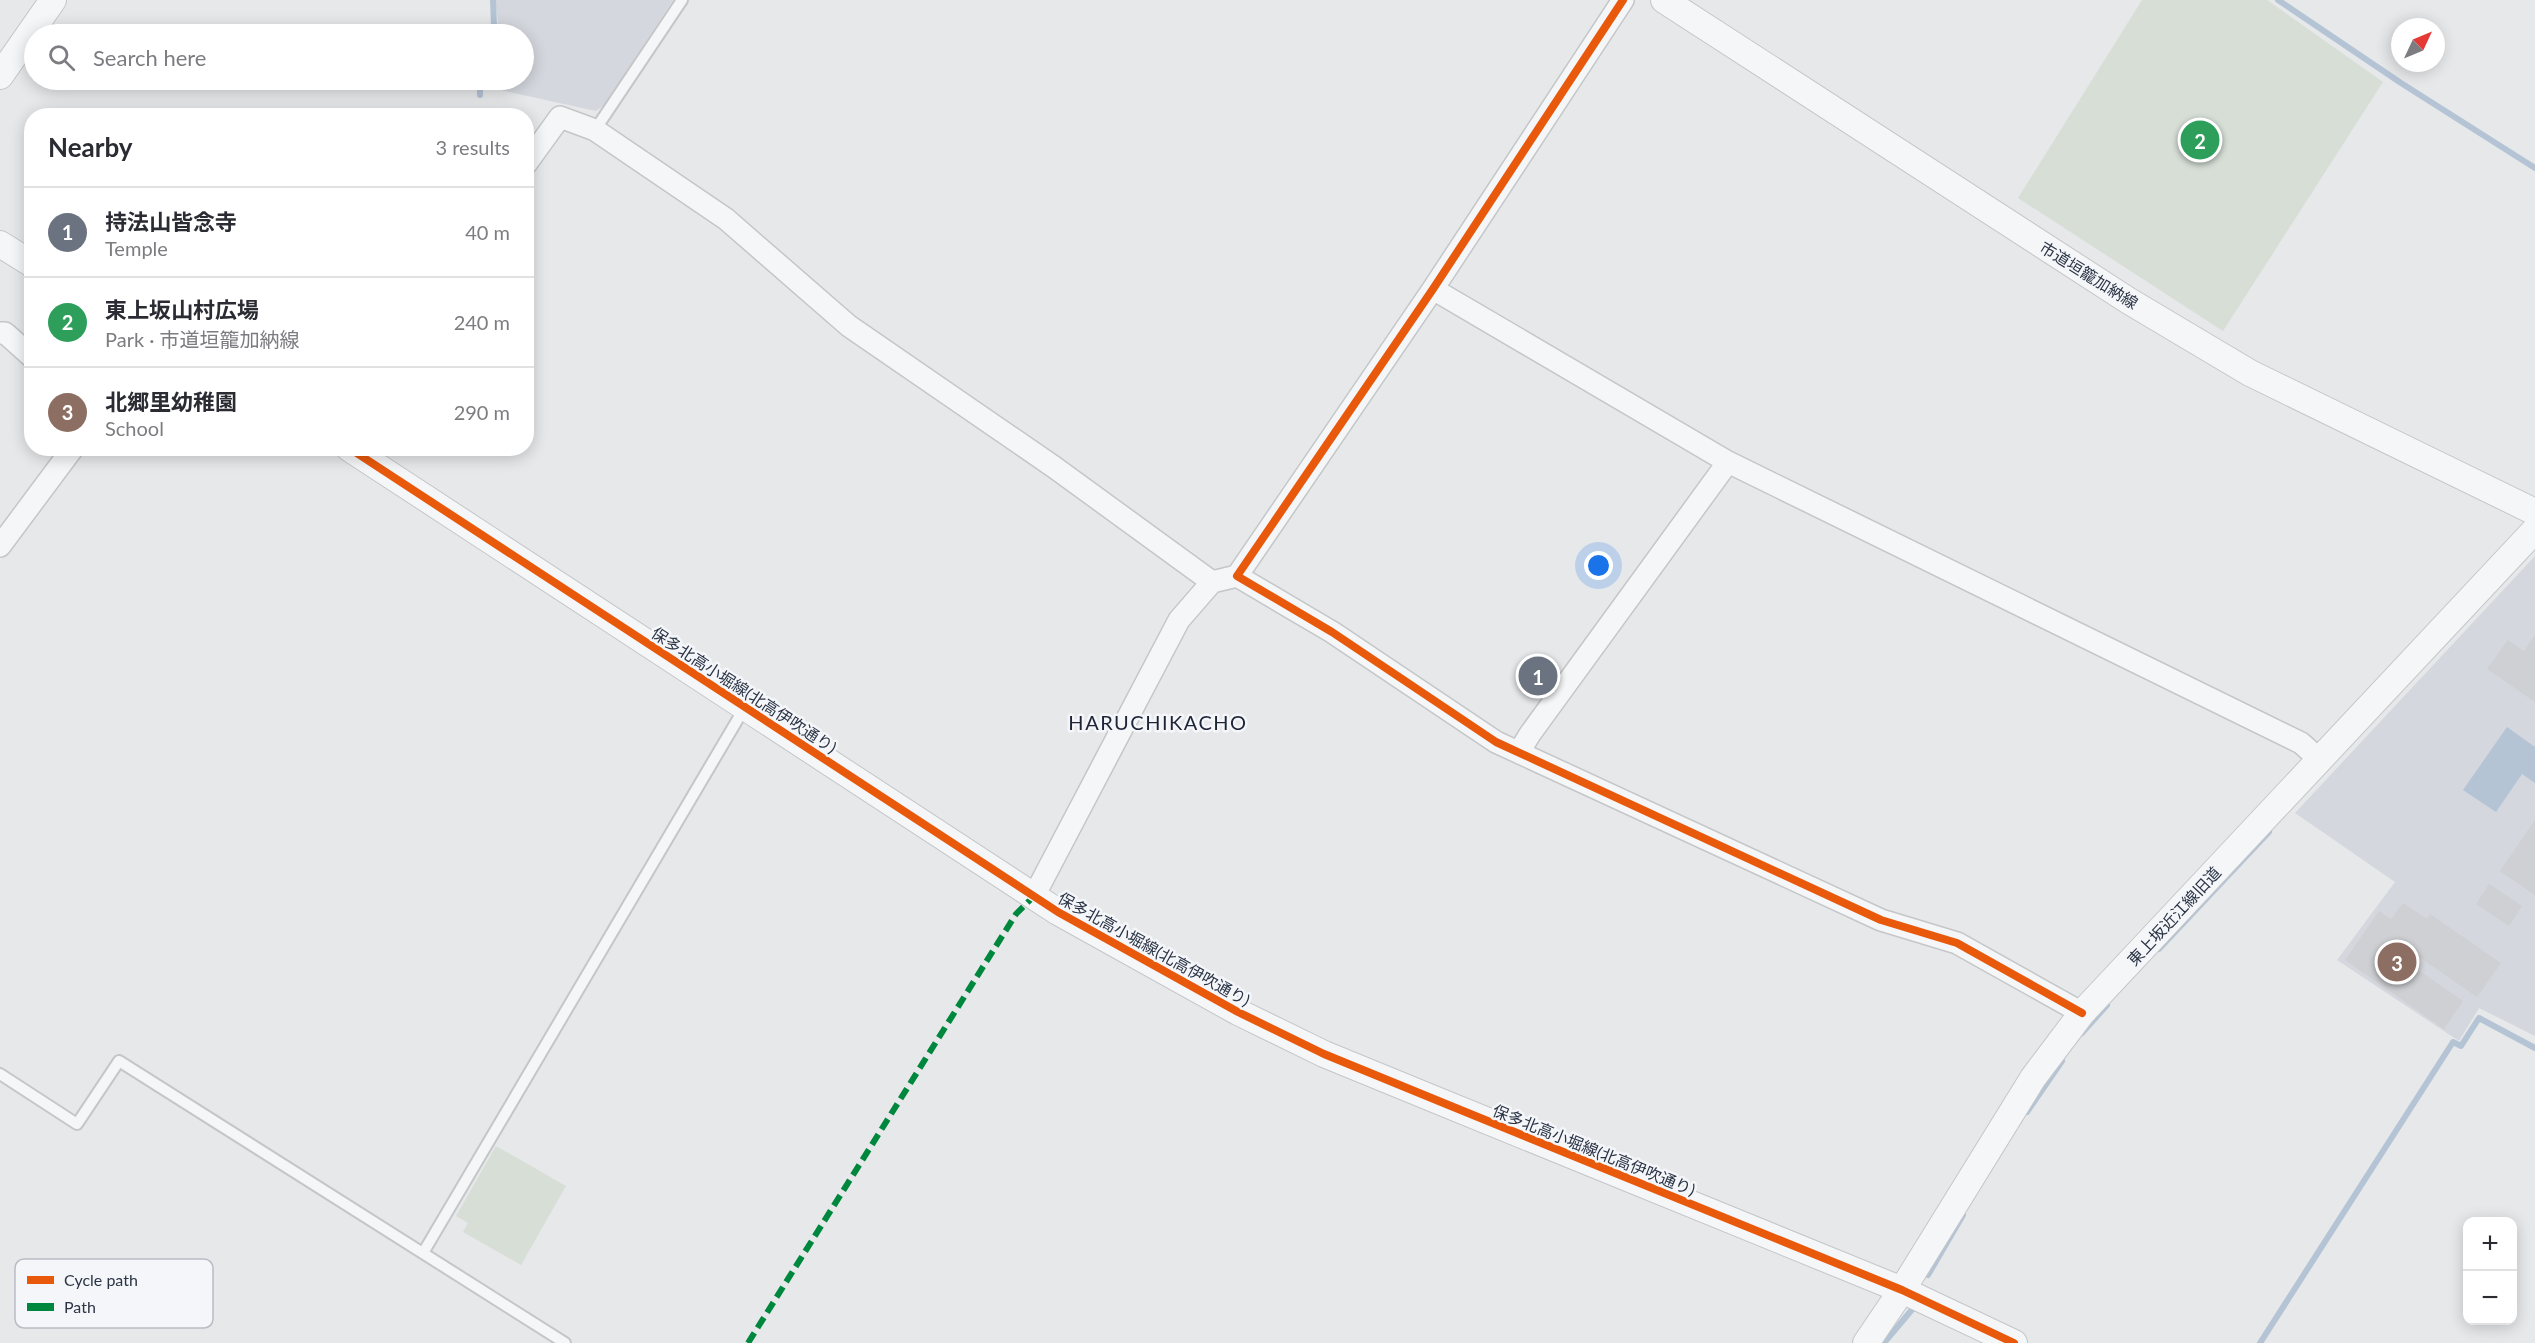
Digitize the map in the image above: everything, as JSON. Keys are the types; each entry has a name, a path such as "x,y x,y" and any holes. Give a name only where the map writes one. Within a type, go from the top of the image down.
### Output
{"street":[{"path":"37,24 54,0"},
{"path":"1034,896 1179,620 1212,582 1237,576 1433,289 1623,0"},
{"name":"市道垣籠加納線","path":"1664,0 2129,301 2250,373 2535,512"},
{"path":"0,76 24,42"},
{"path":"534,153 560,117 595,130 726,219 849,326 1054,466 1212,582"},
{"path":"0,244 24,259"},
{"path":"1433,289 1728,462 1950,573 2301,743 2320,760"},
{"path":"0,333 5,333 24,350"},
{"path":"0,546 67,456"},
{"name":"保多北高小堀線(北高伊吹通り)","path":"361,456 1034,896 1238,1012 1324,1054 1902,1290 2014,1343"},
{"path":"1519,752 1728,462"},
{"name":"東上坂近江線旧道","path":"1866,1343 1902,1290 2032,1078 2082,1013 2535,530"},
{"path":"1237,576 1332,632 1496,742 1881,920 1957,943 2082,1013"}],"lane":[{"path":"595,130 682,0"},
{"path":"423,1253 745,706"},
{"path":"0,1074 77,1124 119,1061 565,1343"}],"shaded area":[{"path":"495,0 673,0 603,106 596,111 502,90 534,90 534,24 497,24"},
{"path":"2142,0 2267,0 2383,82 2223,331 2018,198"},
{"path":"2535,556 2535,1036 2479,1008 2459,1041 2337,960 2395,882 2295,813"},
{"path":"496,1146 566,1186 521,1265 463,1232 468,1223 456,1216"}],"water":[{"path":"2507,727 2535,747 2535,783 2522,774 2496,812 2463,790"}],"building":[{"path":"2535,635 2535,702 2487,669 2508,640 2524,651"},
{"path":"2535,820 2535,895 2500,871"},
{"path":"2489,884 2522,906 2509,926 2476,904"},
{"path":"2403,903 2427,919 2430,914 2501,963 2477,997 2409,950 2402,959 2463,1001 2444,1029 2345,960 2379,911 2391,919"}],"waterway":[{"path":"493,0 494,24"},
{"path":"2278,0 2401,83 2535,168"},
{"path":"480,90 480,95"},
{"path":"2159,949 2269,832"},
{"path":"2082,1033 2107,1005"},
{"path":"2260,1343 2453,1042 2461,1046 2479,1018 2535,1048"},
{"path":"2027,1112 2062,1061"},
{"path":"1928,1275 1963,1215"},
{"path":"1884,1343 1915,1306 1918,1307"}],"marked path":[{"path":"748,1343 1016,914 1034,896"}],"cycle path":[{"path":"1623,0 1433,289 1237,576 1332,632 1496,742 1881,920 1957,943 2082,1013"},
{"path":"361,456 1058,912 1238,1012 1324,1054 1902,1290 2014,1343"}],"place":[{"name":"東上坂山村広場","path":"2200,140"},
{"name":"持法山皆念寺","path":"1538,676"},
{"name":"北郷里幼稚園","path":"2397,962"}],"district":[{"name":"HARUCHIKACHO","path":"1158,723"}]}
